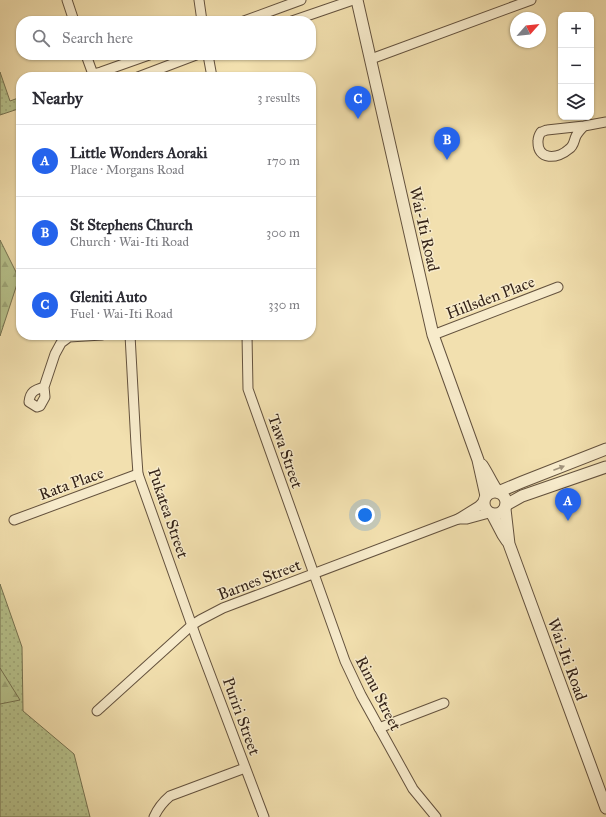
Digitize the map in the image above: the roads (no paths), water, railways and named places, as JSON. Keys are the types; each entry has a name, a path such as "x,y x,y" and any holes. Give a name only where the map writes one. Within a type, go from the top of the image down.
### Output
{"street":[{"path":"67,0 72,16"},
{"path":"199,0 201,16"},
{"path":"258,16 301,0"},
{"path":"307,16 353,0"},
{"name":"Wai-Iti Road","path":"357,0 433,335 478,460 484,499"},
{"path":"371,58 531,0"},
{"path":"88,60 92,72"},
{"path":"101,72 136,60"},
{"path":"151,72 183,60"},
{"path":"209,60 211,72"},
{"path":"584,126 576,135 571,148 565,153 551,158 541,152 538,148 539,136 542,132 547,130 606,122"},
{"name":"Hillsden Place","path":"433,335 558,287"},
{"path":"44,387 55,354 61,343 65,340"},
{"name":"Pukatea Street","path":"130,340 138,474 192,625"},
{"name":"Tawa Street","path":"247,340 248,389 313,574"},
{"path":"606,449 498,492 491,492 484,499 485,508 490,514 499,514 505,507 522,496 606,466"},
{"name":"Wai-Iti Road","path":"478,460 487,472 498,492"},
{"name":"Rata Place","path":"14,520 138,474"},
{"path":"498,492 504,497 505,507"},
{"name":"Barnes Street","path":"97,711 192,625 200,620 224,608 458,519 479,506 484,499"},
{"name":"Wai-Iti Road","path":"505,507 509,544 606,808"},
{"name":"Wai-Iti Road","path":"490,514 509,544"},
{"name":"Barnes Street","path":"458,519 467,519 490,514"},
{"name":"Rimu Street","path":"313,574 344,661 361,695 413,790 436,817"},
{"name":"Puriri Street","path":"192,625 264,817"},
{"path":"380,728 444,703"},
{"path":"154,817 158,809 170,796 245,768"}],"place":[{"name":"Gleniti Auto","path":"358,119"},
{"name":"St Stephens Church","path":"447,160"},
{"name":"Little Wonders Aoraki","path":"568,521"}]}
